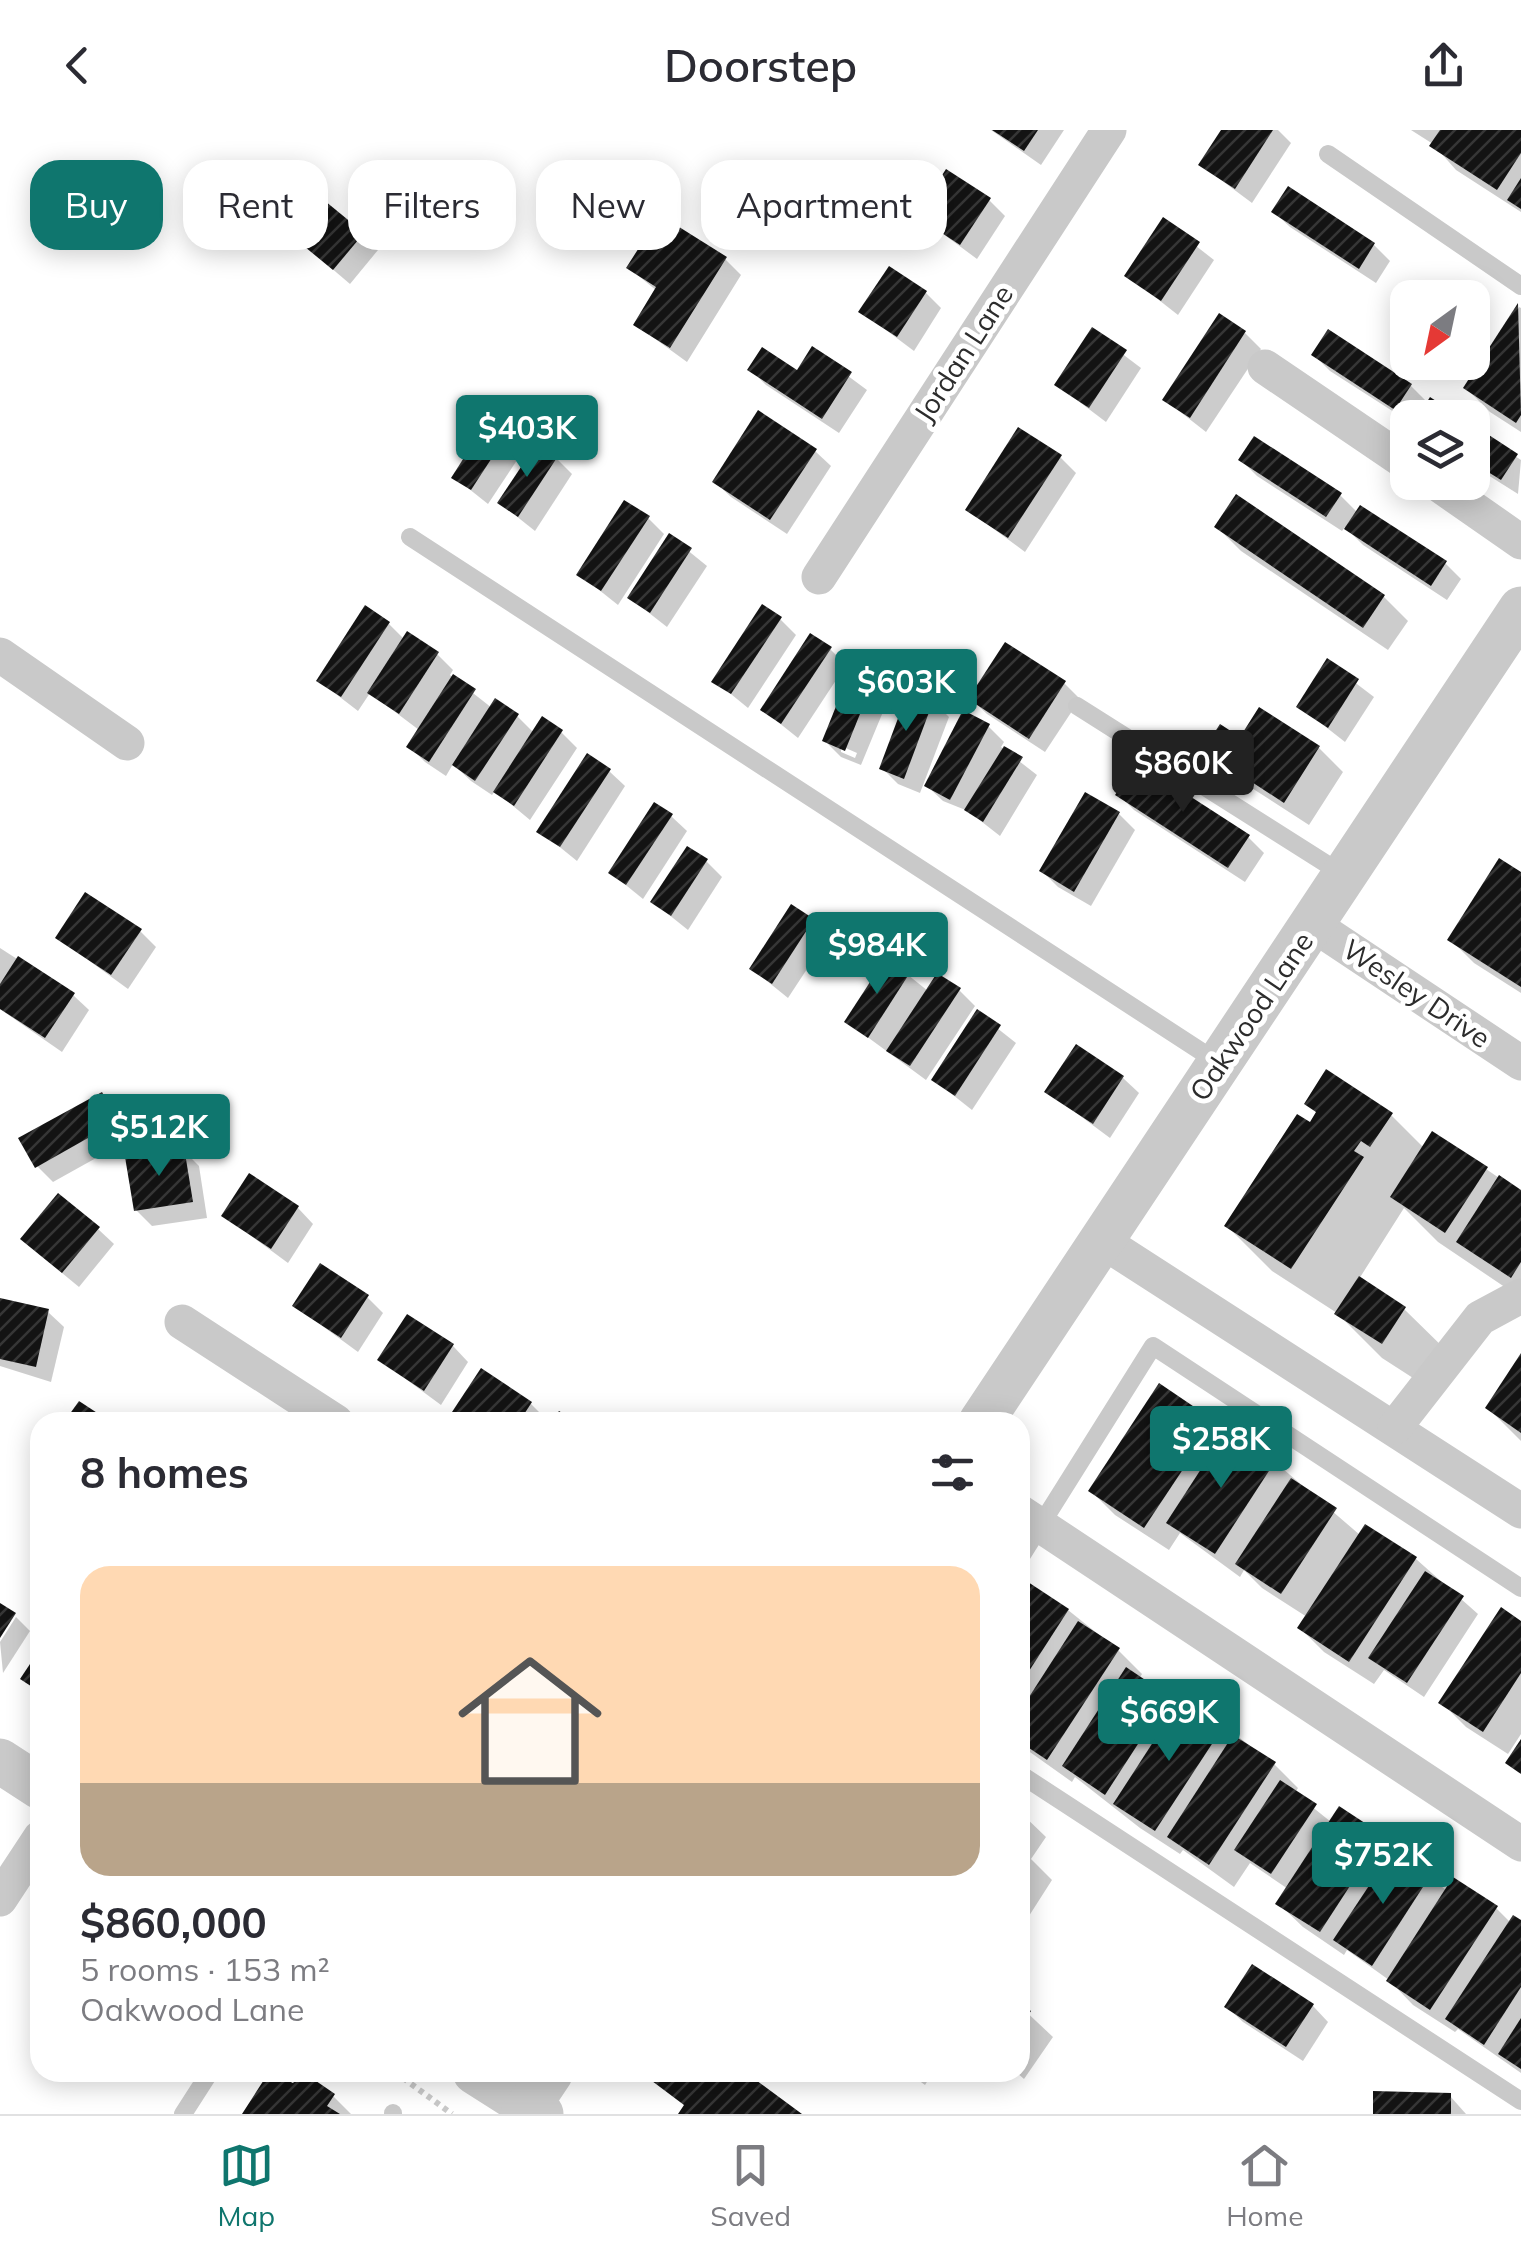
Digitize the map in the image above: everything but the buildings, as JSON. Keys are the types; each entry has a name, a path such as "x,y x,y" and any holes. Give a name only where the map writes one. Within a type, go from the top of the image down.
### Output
{"street":[{"name":"Jordan Lane","path":"819,578 1110,130"},
{"path":"1265,366 1390,452"},
{"path":"1460,500 1521,542"},
{"name":"Oakwood Lane","path":"989,1412 1521,609"},
{"path":"0,655 127,743"},
{"name":"Wesley Drive","path":"1312,924 1521,1063"},
{"path":"1102,1240 1521,1511"},
{"path":"1395,1426 1480,1318 1521,1296"},
{"path":"182,1322 321,1412"},
{"path":"1031,1519 1521,1844"},
{"path":"0,1761 30,1781"},
{"path":"0,1899 30,1853"},
{"path":"495,2082 536,2102"}],"lane":[{"path":"1328,154 1521,286"},
{"path":"410,537 1220,1063"},
{"path":"1076,706 1345,875"},
{"path":"1031,1519 1153,1346 1521,1588"},
{"path":"1030,1781 1521,2101"},
{"path":"183,2114 204,2082"}],"path":[{"path":"408,2082 452,2114"}]}
